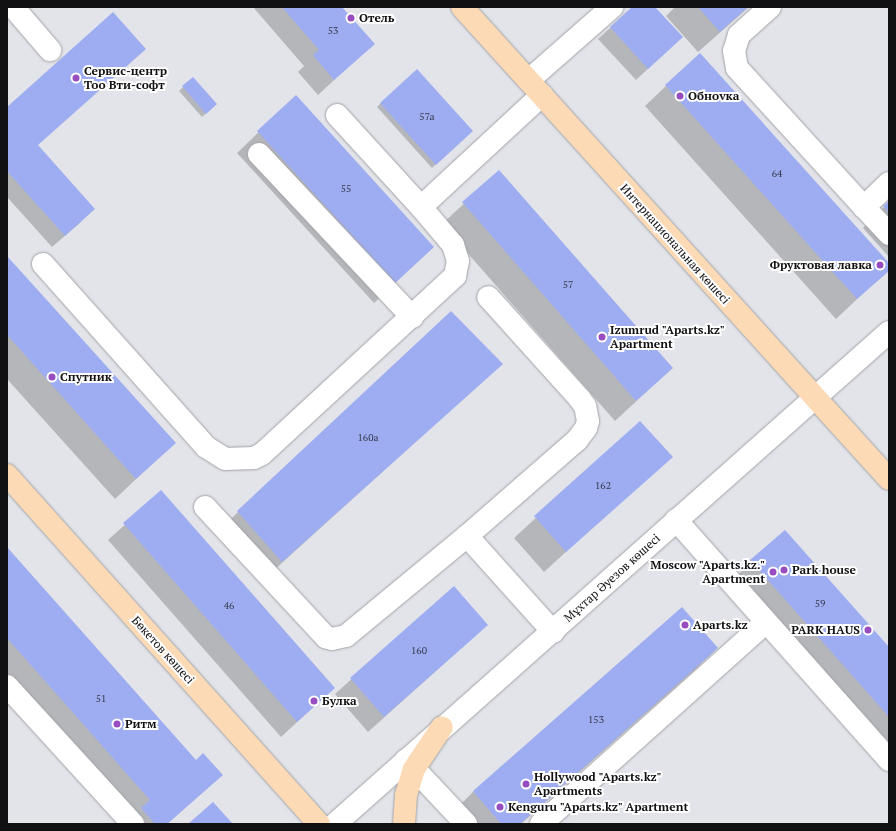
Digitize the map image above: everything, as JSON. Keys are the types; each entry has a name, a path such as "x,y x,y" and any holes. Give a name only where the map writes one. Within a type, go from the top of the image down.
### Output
{"main road":[{"name":"Интернациональная көшесі","path":"462,7 889,480"},
{"name":"Бөкетов көшесі","path":"7,475 320,824"},
{"path":"404,824 410,765 442,728"}],"street":[{"path":"13,7 50,50"},
{"path":"421,207 612,7"},
{"path":"770,7 739,35 734,51 737,68 889,234"},
{"path":"43,264 206,447 225,459 245,460 262,454 451,281 458,269 457,252 453,245 421,207 337,115"},
{"path":"259,154 412,317"},
{"path":"864,207 889,183"},
{"path":"205,507 312,625 326,637 332,639 346,636 353,631 467,536 577,440 586,428 588,420 585,406 580,398 488,297"},
{"name":"Мұхтар Әуезов көшесі","path":"442,728 553,632 676,520 889,332"},
{"path":"676,520 889,760"},
{"path":"467,536 553,632"},
{"path":"541,824 766,622"},
{"path":"7,686 127,822"},
{"path":"335,824 410,765 466,824"}],"building":[{"path":"282,7 342,7 375,44 334,80 313,55 319,50"},
{"path":"632,7 655,7 683,37 648,69 610,27"},
{"path":"698,7 748,7 720,32"},
{"name":"Сервис-центр Тоо Вти-софт","path":"113,12 146,49 38,145 95,209 65,236 7,171 7,107"},
{"path":"700,53 889,263 889,271 857,299 665,85"},
{"path":"417,69 473,131 436,165 380,103"},
{"path":"193,77 217,104 206,114 182,86"},
{"path":"296,95 434,247 395,283 257,131"},
{"path":"499,170 673,368 636,401 462,202"},
{"path":"889,201 889,213 883,206"},
{"path":"7,256 176,443 136,479 7,335"},
{"path":"451,311 503,364 282,562 237,511"},
{"path":"640,421 673,457 566,552 534,516"},
{"path":"161,490 335,688 297,722 123,523"},
{"path":"785,530 889,647 889,717 750,560"},
{"path":"7,547 196,760 203,753 223,775 167,824 155,824 141,808 150,800 7,638"},
{"path":"454,586 488,625 384,717 350,678"},
{"path":"682,607 718,648 520,824 501,824 473,791"},
{"path":"213,802 233,824 188,824"}],"place":[{"name":"Отель","path":"351,18"},
{"name":"Сервис-центр Тоо Вти-софт","path":"76,78"},
{"name":"Обноvка","path":"680,96"},
{"name":"Фруктовая лавка","path":"880,265"},
{"name":"Izumrud \"Aparts.kz\" Apartment","path":"602,337"},
{"name":"Спутник","path":"52,377"},
{"name":"Park house","path":"784,570"},
{"name":"Moscow \"Aparts.kz.\" Apartment","path":"773,572"},
{"name":"Aparts.kz","path":"685,625"},
{"name":"PARK HAUS","path":"868,630"},
{"name":"Булка","path":"314,701"},
{"name":"Ритм","path":"117,724"},
{"name":"Hollywood \"Aparts.kz\" Apartments","path":"526,784"},
{"name":"Kenguru \"Aparts.kz\" Apartment","path":"500,807"}]}
